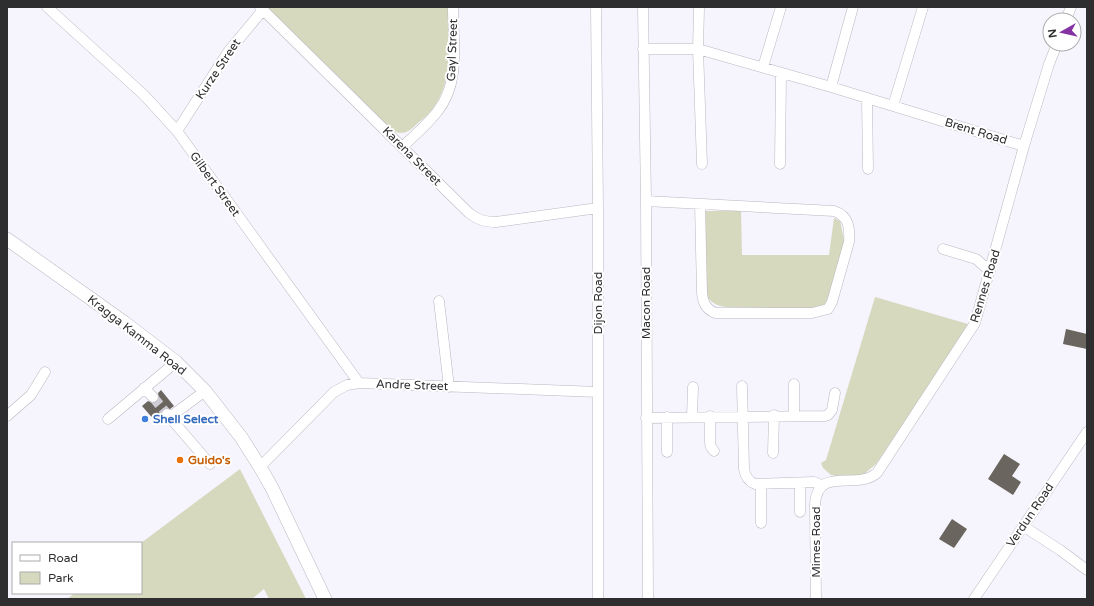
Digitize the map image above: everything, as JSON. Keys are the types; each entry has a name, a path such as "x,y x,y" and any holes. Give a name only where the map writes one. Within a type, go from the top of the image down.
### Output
{"main road":[{"name":"Kragga Kamma Road","path":"7,239 125,323 176,362 204,391 241,437 260,467 272,488 325,599"}],"street":[{"name":"Gilbert Street","path":"47,7 144,95 177,131 359,383"},
{"name":"Gayl Street","path":"402,147 438,112 451,88 454,66 453,7"},
{"name":"Dijon Road","path":"596,7 598,208 598,599"},
{"name":"Macon Road","path":"643,7 646,201 648,599"},
{"path":"763,68 781,7"},
{"path":"831,87 854,7"},
{"path":"893,106 923,7"},
{"name":"Kurze Street","path":"177,131 228,52 261,8"},
{"name":"Karena Street","path":"261,8 469,213 477,219 486,222 496,222 598,208"},
{"path":"698,9 702,164"},
{"name":"Brent Road","path":"643,49 698,50 831,87 1024,146"},
{"name":"Rennes Road","path":"821,487 828,482 864,480 873,477 877,473 972,329 981,306 1024,146 1054,52"},
{"path":"780,164 781,73"},
{"path":"867,98 868,169"},
{"path":"646,201 700,204 834,212 841,214 845,218 848,225 850,234 849,242 832,302 828,309 817,313 797,314 715,313 710,310 703,301 702,293 700,204"},
{"path":"943,249 976,259 990,271"},
{"path":"439,301 449,387"},
{"path":"108,419 176,362"},
{"path":"7,416 31,395 45,372"},
{"name":"Andre Street","path":"260,467 334,392 347,385 359,383 598,392"},
{"path":"794,384 794,416"},
{"path":"742,386 744,472 746,476 751,482 761,484 817,483 821,487"},
{"path":"692,387 692,417"},
{"path":"144,388 153,397"},
{"path":"204,391 168,415 210,464"},
{"path":"646,418 828,415 832,410 835,393"},
{"path":"710,416 710,443 711,448 714,451"},
{"path":"773,453 774,416"},
{"path":"667,417 667,452"},
{"name":"Verdun Road","path":"974,599 1087,432"},
{"path":"800,483 800,512"},
{"path":"761,484 761,523"},
{"name":"Mimes Road","path":"816,599 815,504 817,493 821,487"},
{"path":"1023,526 1087,570"}],"green space":[{"path":"266,7 448,7 449,45 447,71 445,84 434,107 411,130 401,133 390,129"},
{"path":"705,211 741,211 742,255 829,255 834,218 840,221 845,244 830,299 823,306 815,309 726,307 717,305 706,296"},
{"path":"875,297 968,324 948,357 876,464 863,475 844,477 831,475 823,468 821,463 826,460"},
{"path":"240,469 306,599 269,599 264,589 252,599 67,599 74,594 142,594 142,542"}],"building":[{"path":"1066,329 1087,334 1087,349 1063,344"},
{"path":"161,390 174,406 170,409 162,409 162,418 156,422 142,406 148,401 152,403 157,402 159,398 158,393"},
{"path":"1004,454 1020,464 1012,476 1021,482 1013,495 988,479"},
{"path":"952,519 967,529 954,548 939,539"}],"tunnel":[{"path":"153,397 167,414"}],"place":[{"name":"Shell Select","path":"145,419"},
{"name":"Guido's","path":"180,460"}]}
